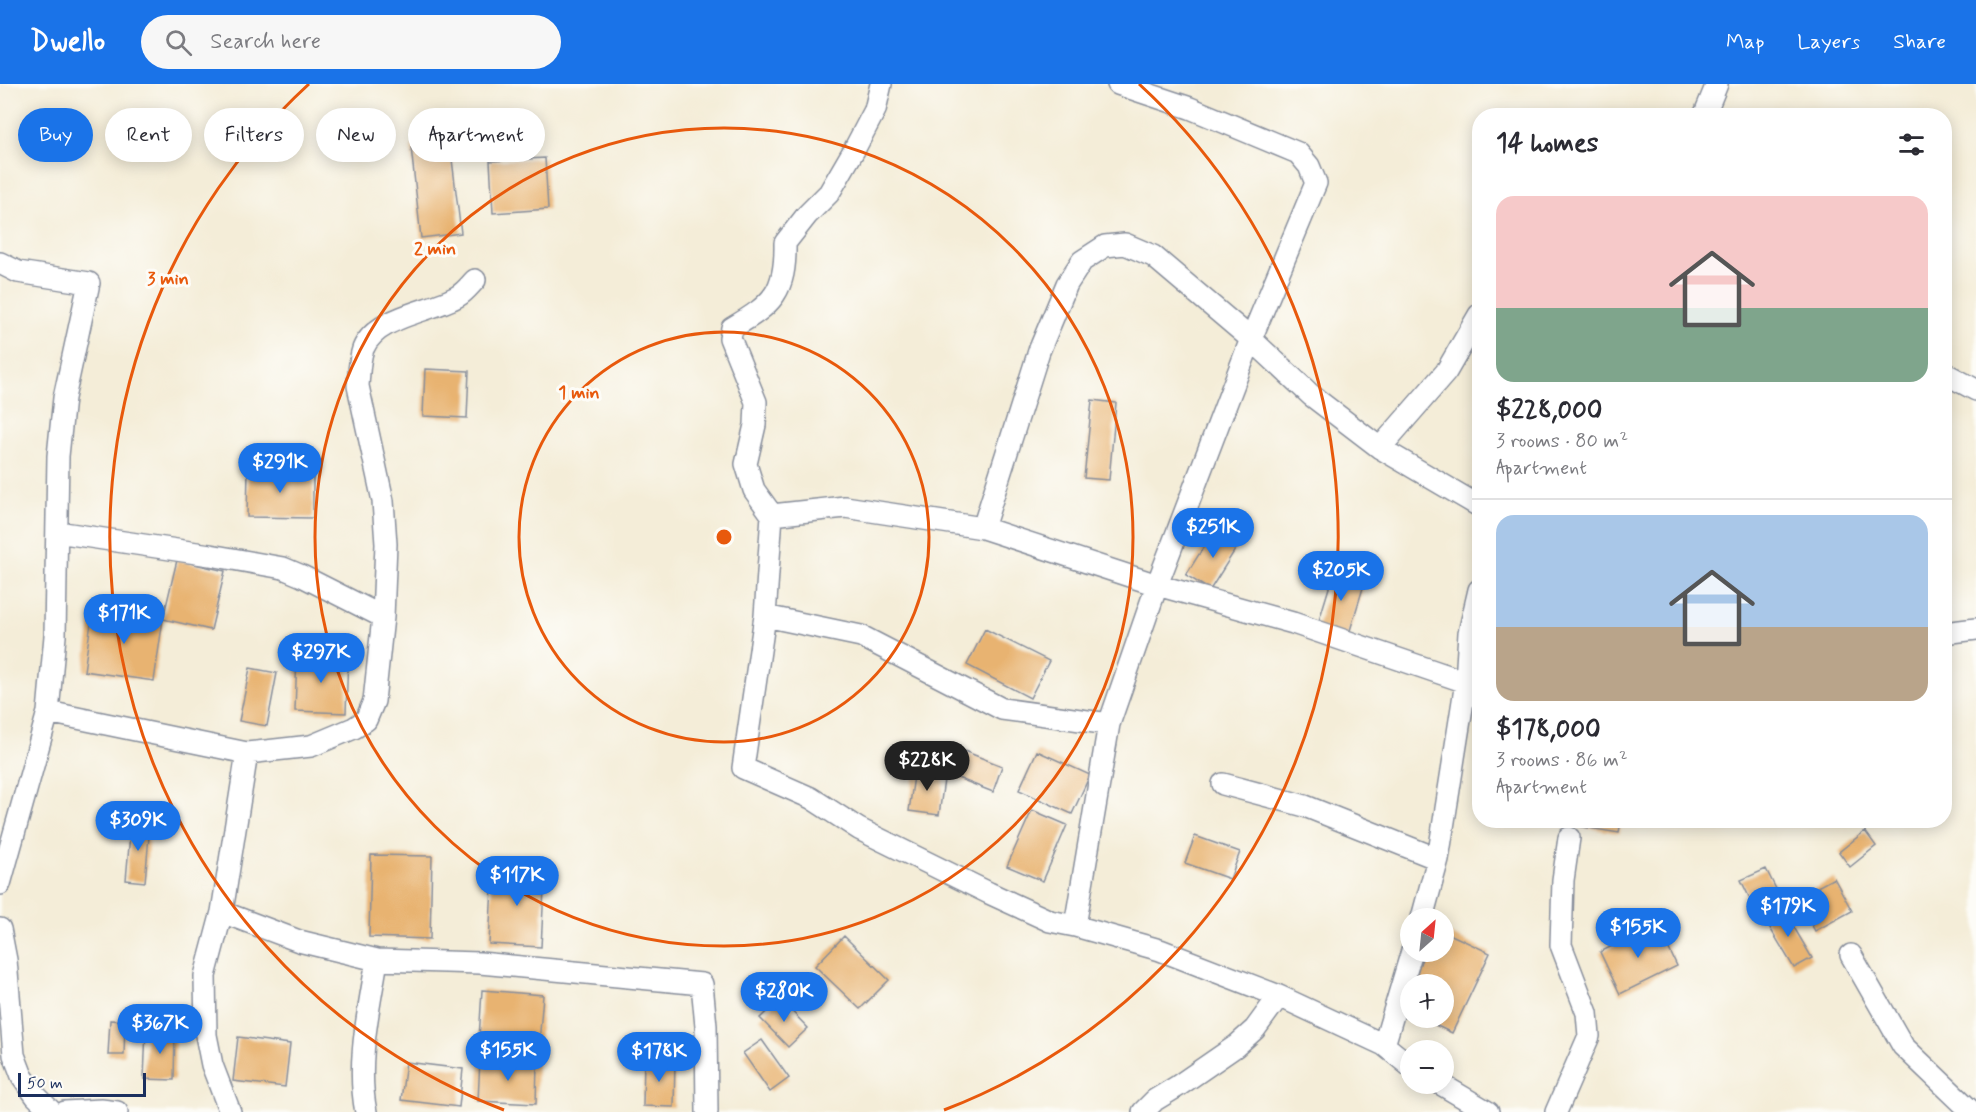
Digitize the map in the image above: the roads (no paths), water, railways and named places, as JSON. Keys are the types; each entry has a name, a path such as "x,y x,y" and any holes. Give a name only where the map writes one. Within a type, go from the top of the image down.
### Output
{"street":[{"path":"881,84 875,110 829,193 807,215 785,243 783,278 774,297 754,315 732,328 730,338 756,402 755,425 746,464 754,490 772,515 765,616 743,768 811,798 859,829 1050,921 1160,950 1279,996 1384,1045 1400,1058"},
{"path":"1075,926 1109,724 1157,585 1251,339 1316,183 1309,166 1298,153 1190,108 1118,84"},
{"path":"1707,108 1717,84"},
{"path":"983,528 1039,351 1067,284 1082,261 1105,246 1125,244 1153,256 1251,339 1312,396 1380,448 1472,502"},
{"path":"0,263 18,272 89,283 64,398 58,456 55,636 48,712 0,884"},
{"path":"48,712 247,753 310,746 354,728 366,720 374,701 383,617 386,544 377,471 358,386 363,349 371,336 384,326 460,295 475,280"},
{"path":"1380,448 1446,372 1472,327"},
{"path":"1952,377 1976,390"},
{"path":"772,515 845,507 983,528 1157,585 1293,622 1466,682"},
{"path":"57,532 282,568 383,617"},
{"path":"765,616 861,636 1002,709 1109,724"},
{"path":"1425,908 1438,859 1466,682 1472,620"},
{"path":"1952,632 1976,629"},
{"path":"230,1112 212,1065 206,1035 205,976 222,912 247,753"},
{"path":"1223,784 1305,806 1438,859"},
{"path":"1556,1112 1589,1036 1587,1014 1561,945 1563,880 1569,838"},
{"path":"222,912 299,941 377,960 480,963 702,984 706,1026 707,1112"},
{"path":"0,928 6,960 14,1055 22,1076 36,1096 52,1112"},
{"path":"1851,955 1903,1046 1972,1112"},
{"path":"366,1112 362,1058 377,960"},
{"path":"1384,1045 1409,962"},
{"path":"1143,1112 1155,1100 1236,1046 1255,1029 1279,996"},
{"path":"1454,1092 1488,1112"},
{"path":"64,1112 101,1110 117,1112"}]}
